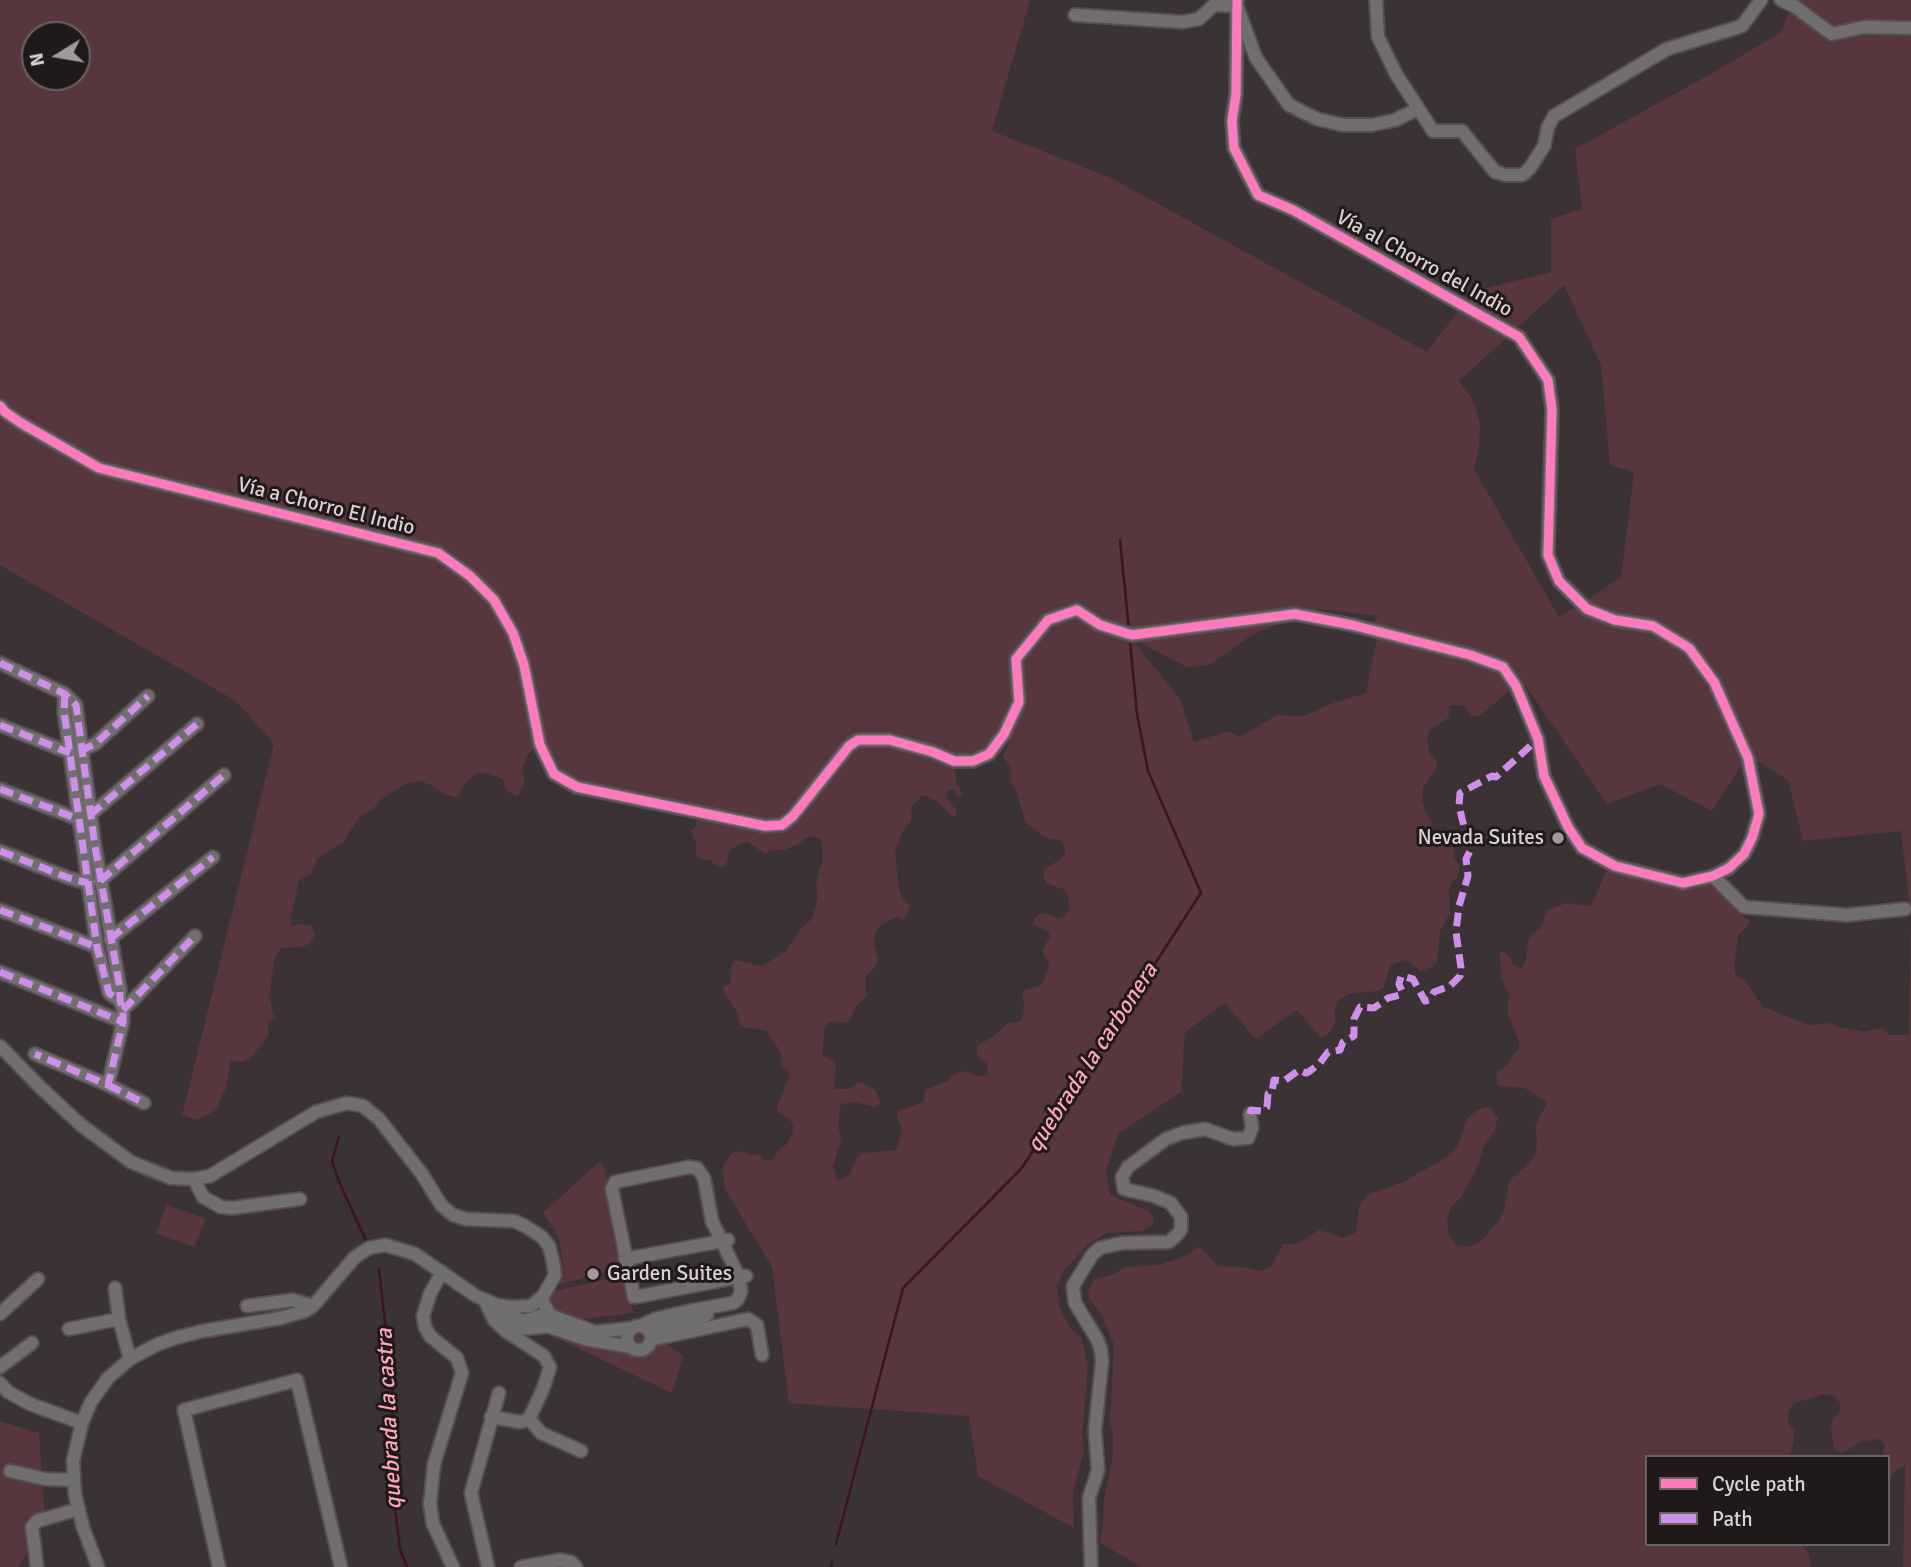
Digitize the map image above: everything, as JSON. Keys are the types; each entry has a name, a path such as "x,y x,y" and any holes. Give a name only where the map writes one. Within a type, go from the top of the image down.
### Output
{"street":[{"path":"1377,0 1378,37 1396,74 1433,131 1462,131 1495,172 1506,175 1522,174 1530,168 1544,146 1548,127 1554,116 1667,49 1742,26 1761,0"},
{"path":"1780,0 1794,6 1832,34 1864,27 1911,28"},
{"path":"1075,15 1183,22 1199,19 1214,5 1237,3 1256,58 1289,105 1317,119 1343,125 1372,125 1395,120 1418,108"},
{"name":"Vía al Chorro del Indio","path":"540,745 554,774 577,787 765,826 782,825 793,816 849,747 858,740 890,740 954,761 974,761 989,754 1004,734 1019,702 1016,659 1048,620 1077,610 1100,625 1132,635 1295,614 1352,625 1470,655 1503,667 1516,686 1538,739 1544,776 1568,827 1583,848 1615,866 1683,883 1713,876 1729,868 1745,854 1759,814 1748,758 1714,682 1689,648 1653,626 1615,620 1587,608 1559,581 1548,555 1552,410 1548,380 1518,337 1293,209 1258,195 1234,148 1232,121 1236,94 1237,3"},
{"name":"Vía a Chorro El Indio","path":"0,406 21,423 99,468 438,553 470,576 494,600 513,633 524,665 540,745"},
{"path":"0,663 65,694 76,705 75,752 94,882 97,947 109,993 122,1011"},
{"path":"0,725 75,752 94,744 148,696"},
{"path":"84,817 197,724"},
{"path":"0,851 69,878 94,882 223,775"},
{"path":"0,789 84,817"},
{"path":"110,939 213,857"},
{"path":"1713,876 1744,907 1847,915 1905,909"},
{"path":"94,882 110,939 122,1011 108,1085"},
{"path":"0,910 97,947"},
{"path":"122,1011 195,936"},
{"path":"0,972 122,1011"},
{"path":"0,1046 81,1125 131,1162 171,1178 194,1179 219,1172 316,1112 332,1106 355,1103 363,1106 379,1119 422,1174 441,1205 453,1215 466,1219 514,1222 525,1226 542,1237 549,1246 555,1275 541,1298 531,1306 503,1306 484,1299 415,1254 385,1245 369,1248 355,1257 313,1306 281,1318 175,1338 130,1359 118,1368 90,1402 73,1461 73,1480 79,1509 98,1567"},
{"path":"35,1054 144,1103"},
{"path":"1091,1567 1089,1498 1098,1470 1095,1430 1102,1362 1097,1339 1075,1303 1073,1286 1092,1255 1100,1248 1122,1243 1169,1242 1181,1229 1181,1217 1171,1203 1124,1188 1122,1177 1128,1167 1166,1139 1182,1133 1205,1129 1236,1140 1248,1138 1252,1128 1250,1114"},
{"path":"631,1348 627,1337 643,1332 655,1319 744,1304 749,1297 742,1276 725,1240 718,1218 712,1214 704,1178 697,1168 689,1167 615,1182 612,1189 632,1296 742,1276"},
{"path":"194,1179 203,1197 221,1206 232,1208 300,1199"},
{"path":"625,1259 725,1240"},
{"path":"442,1272 430,1294 423,1316 425,1327 430,1335 457,1358 462,1373 432,1474 430,1504 433,1524 453,1567"},
{"path":"0,1314 38,1279"},
{"path":"115,1288 119,1319 130,1359"},
{"path":"541,1298 547,1318 585,1339 637,1351 645,1349 643,1332"},
{"path":"484,1299 494,1320 507,1332 544,1356 550,1371 529,1419 521,1422 491,1417"},
{"path":"247,1306 293,1300 313,1306"},
{"path":"503,1306 524,1321 547,1318 594,1332 643,1332 748,1319 757,1325 762,1355"},
{"path":"69,1329 119,1319"},
{"path":"0,1367 32,1343"},
{"path":"219,1567 184,1410 297,1380 338,1566"},
{"path":"0,1383 8,1392 30,1404 82,1423"},
{"path":"488,1567 471,1493 499,1393"},
{"path":"529,1419 541,1433 581,1451"},
{"path":"10,1471 45,1479 73,1480"},
{"path":"37,1567 32,1527 37,1521 79,1509"},
{"path":"521,1567 559,1560 567,1561 576,1567"}],"shaded area":[{"path":"0,0 1030,0 992,131 1113,179 1427,352 1474,291 1551,272 1551,219 1582,209 1575,149 1782,32 1792,0 1911,0 1911,916 1901,831 1803,841 1788,780 1759,762 1739,769 1712,811 1660,784 1607,804 1525,685 1516,686 1479,716 1472,716 1464,706 1451,705 1448,718 1430,730 1427,736 1429,751 1437,762 1436,770 1423,787 1422,802 1436,833 1453,845 1455,859 1460,865 1457,879 1451,883 1449,890 1450,913 1440,931 1437,961 1433,967 1420,971 1410,962 1403,960 1390,966 1384,987 1378,991 1349,994 1337,1001 1334,1015 1336,1022 1328,1034 1321,1038 1297,1010 1255,1039 1225,1003 1185,1032 1181,1092 1118,1134 1106,1170 1110,1195 1149,1211 1154,1224 1142,1231 1107,1233 1088,1244 1063,1272 1057,1286 1060,1308 1070,1328 1081,1337 1088,1365 1082,1436 1084,1451 1073,1493 1074,1528 978,1476 969,1416 789,1403 772,1267 725,1189 722,1168 732,1153 739,1151 758,1154 763,1160 770,1161 777,1151 787,1144 793,1132 793,1125 778,1112 777,1106 790,1075 787,1069 781,1067 781,1053 767,1031 740,1024 736,1010 723,987 730,984 731,965 736,960 762,966 786,951 802,927 812,919 818,898 816,884 823,858 821,839 809,836 797,845 784,850 771,850 765,854 748,842 742,843 730,850 726,865 720,868 709,860 696,856 696,843 691,831 696,826 696,818 577,787 554,774 540,745 528,754 523,768 524,784 518,797 507,791 502,779 488,773 475,774 464,785 458,798 420,781 407,783 360,816 344,841 317,859 312,873 299,881 291,916 292,926 312,926 315,935 309,944 281,948 275,957 269,996 274,1017 267,1024 269,1034 250,1059 231,1061 218,1109 197,1120 182,1115 274,744 236,701 0,565","holes":["1564,285 1601,365 1610,465 1634,472 1621,577 1559,617 1474,469 1479,448 1480,425 1474,402 1459,381","1317,609 1377,616 1370,631 1377,637 1366,693 1330,704 1305,716 1277,715 1239,737 1229,731 1194,742 1180,699 1132,639 1187,667 1209,665 1252,635","1004,734 1009,744 1003,756 1011,768 1010,781 1017,792 1025,822 1046,838 1061,840 1065,846 1065,854 1044,869 1044,876 1046,883 1065,890 1069,909 1065,916 1059,919 1046,914 1039,914 1034,919 1034,925 1047,931 1050,936 1043,954 1049,966 1039,986 1026,989 1022,994 1022,1020 1009,1022 994,1036 977,1046 980,1060 987,1061 988,1074 982,1077 962,1071 946,1082 926,1089 923,1102 898,1111 897,1117 902,1130 896,1150 862,1153 857,1157 849,1176 837,1181 833,1167 841,1139 838,1125 841,1104 854,1102 875,1107 881,1104 876,1091 864,1083 858,1082 847,1089 834,1089 834,1062 822,1055 825,1027 830,1021 844,1023 850,1020 856,1006 867,997 867,975 876,966 878,959 874,945 876,930 898,916 904,920 911,906 901,896 895,853 902,833 911,821 912,806 922,796 929,797 941,804 949,815 956,817 956,810 947,798 947,791 954,789 957,796 964,796 956,783 954,761 989,754"]},
{"path":"1615,866 1683,883 1709,879 1739,914 1751,921 1738,936 1734,967 1736,976 1745,981 1763,1007 1810,1025 1830,1023 1864,1032 1882,1028 1889,1035 1909,1035 1911,916 1911,1567 1903,1567 1905,1466 1898,1469 1890,1482 1890,1455 1882,1455 1885,1445 1879,1439 1859,1442 1842,1454 1834,1448 1831,1428 1833,1419 1840,1412 1840,1403 1834,1396 1825,1394 1794,1403 1788,1412 1788,1422 1794,1431 1790,1455 1645,1455 1645,1546 1803,1546 1809,1554 1811,1567 1141,1567 1099,1542 1113,1456 1110,1422 1114,1345 1101,1314 1089,1298 1088,1292 1095,1279 1114,1274 1125,1267 1159,1265 1184,1257 1200,1246 1217,1266 1244,1267 1258,1271 1271,1267 1283,1244 1296,1244 1319,1230 1344,1238 1356,1232 1359,1206 1367,1195 1405,1181 1450,1155 1458,1145 1467,1119 1477,1110 1490,1107 1498,1118 1494,1132 1485,1143 1476,1170 1461,1197 1451,1207 1447,1221 1449,1235 1458,1246 1471,1246 1482,1240 1500,1219 1509,1181 1529,1163 1536,1152 1535,1126 1547,1103 1525,1088 1498,1086 1496,1073 1507,1065 1519,1050 1519,1041 1508,1015 1510,996 1501,979 1500,951 1522,969 1526,961 1528,942 1532,934 1540,929 1547,910 1567,903 1591,906 1605,874"},
{"path":"600,1161 604,1166 624,1267 558,1285 563,1265 560,1242 543,1213"},
{"path":"167,1205 206,1219 194,1247 156,1233"},
{"path":"626,1274 633,1313 565,1321 533,1307 548,1293"},
{"path":"521,1313 563,1329 635,1321 683,1356 672,1393 512,1317"},
{"path":"0,1421 39,1433 45,1521 19,1567 0,1567"}],"waterway":[{"name":"quebrada la carbonera","path":"1120,540 1129,630"},
{"name":"quebrada la carbonera","path":"836,1544 903,1288 1021,1169 1201,893 1148,771 1137,714 1130,641"},
{"name":"quebrada la castra","path":"339,1137 332,1161 367,1243"},
{"name":"quebrada la castra","path":"379,1269 393,1396 390,1469 400,1549 407,1567"},
{"name":"quebrada la carbonera","path":"831,1567 832,1562"}],"marked path":[{"path":"0,663 65,694 76,705 95,846 123,1010 123,1022 108,1085 35,1054"},
{"path":"65,694 64,711 97,947 109,993 120,1001"},
{"path":"80,751 95,744 148,696"},
{"path":"90,815 197,724"},
{"path":"0,725 70,753"},
{"path":"1250,1114 1251,1110 1261,1111 1267,1107 1268,1094 1272,1092 1274,1080 1284,1081 1299,1070 1306,1073 1320,1063 1328,1052 1340,1050 1343,1042 1354,1036 1354,1019 1360,1007 1374,1008 1388,998 1400,995 1401,976 1413,979 1425,1001 1429,1000 1434,992 1450,986 1460,976 1456,932 1459,906 1468,876 1466,859 1470,851 1459,806 1460,793 1492,776 1496,777 1538,739"},
{"path":"100,881 224,775"},
{"path":"0,789 78,819"},
{"path":"0,851 88,883"},
{"path":"110,939 213,857"},
{"path":"0,910 97,947"},
{"path":"123,1010 195,936"},
{"path":"0,972 123,1022"},
{"path":"108,1085 144,1103"}],"cycle path":[{"path":"0,406 21,423 99,468 438,553 470,576 494,600 513,633 524,665 540,745 554,774 577,787 765,826 782,825 793,816 849,746 858,740 890,740 954,761 973,761 989,754 1004,734 1019,702 1016,659 1048,620 1077,610 1100,625 1132,635 1295,614 1352,625 1470,655 1503,667 1516,686 1538,739 1544,776 1568,827 1582,848 1615,866 1683,883 1713,876 1729,868 1744,854 1759,814 1748,758 1714,682 1689,648 1653,626 1615,620 1587,609 1559,581 1548,555 1552,410 1548,380 1519,337 1293,210 1258,195 1234,148 1232,121 1236,94 1237,0"}],"place":[{"name":"Nevada Suites","path":"1558,838"},
{"name":"Garden Suites","path":"593,1274"}]}
